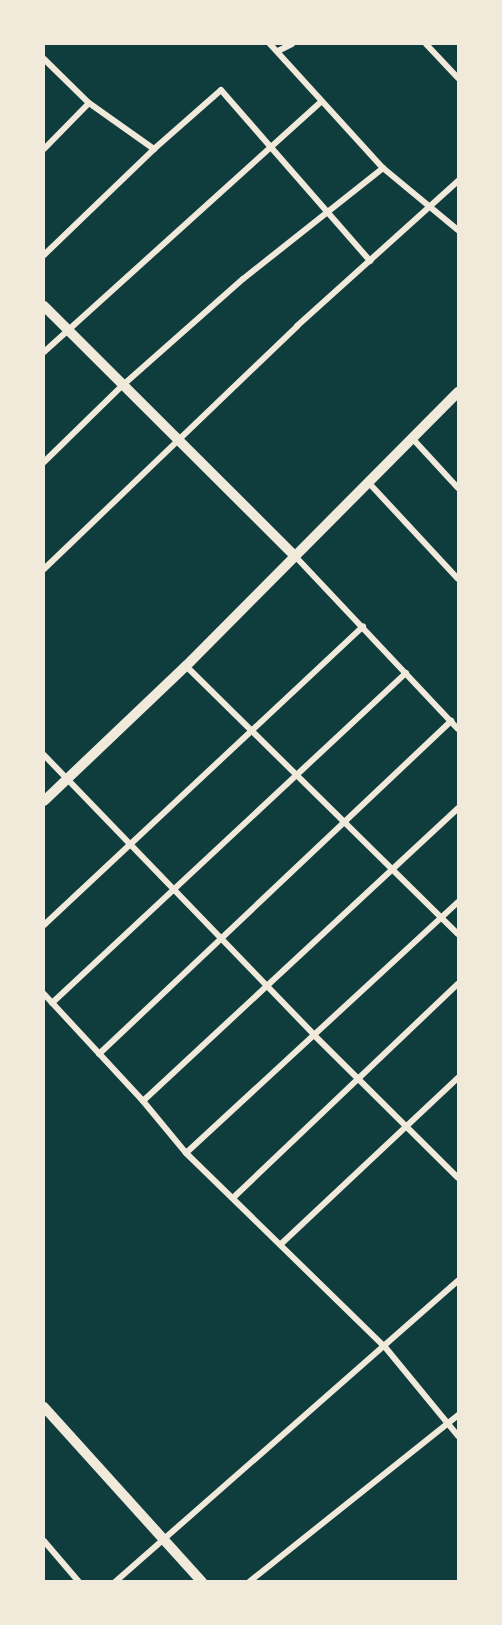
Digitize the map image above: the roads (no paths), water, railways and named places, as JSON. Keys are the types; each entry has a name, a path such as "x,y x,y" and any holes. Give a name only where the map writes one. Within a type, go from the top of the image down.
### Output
{"street":[{"path":"270,44 382,168 459,230"},
{"path":"278,51 292,44"},
{"path":"426,44 459,78"},
{"path":"44,59 89,103 154,149"},
{"path":"44,255 154,149 221,90 370,261"},
{"path":"44,352 321,102"},
{"path":"44,149 89,103"},
{"path":"44,462 123,385 243,279 382,168"},
{"path":"44,569 297,326 459,181"},
{"path":"44,306 294,555 459,729"},
{"path":"44,801 186,666 294,555 459,392"},
{"path":"412,438 459,488"},
{"path":"368,482 459,579"},
{"path":"44,925 363,627"},
{"path":"186,666 459,934"},
{"path":"52,1003 406,673"},
{"path":"99,1054 452,721"},
{"path":"44,755 313,1034 459,1178"},
{"path":"143,1101 459,808"},
{"path":"186,1153 459,902"},
{"path":"234,1197 459,984"},
{"path":"44,994 143,1101 186,1153 234,1197 385,1347 459,1436"},
{"path":"281,1244 459,1078"},
{"path":"115,1581 459,1281"},
{"path":"44,1407 202,1581"},
{"path":"249,1581 459,1415"},
{"path":"44,1541 79,1581"}]}
